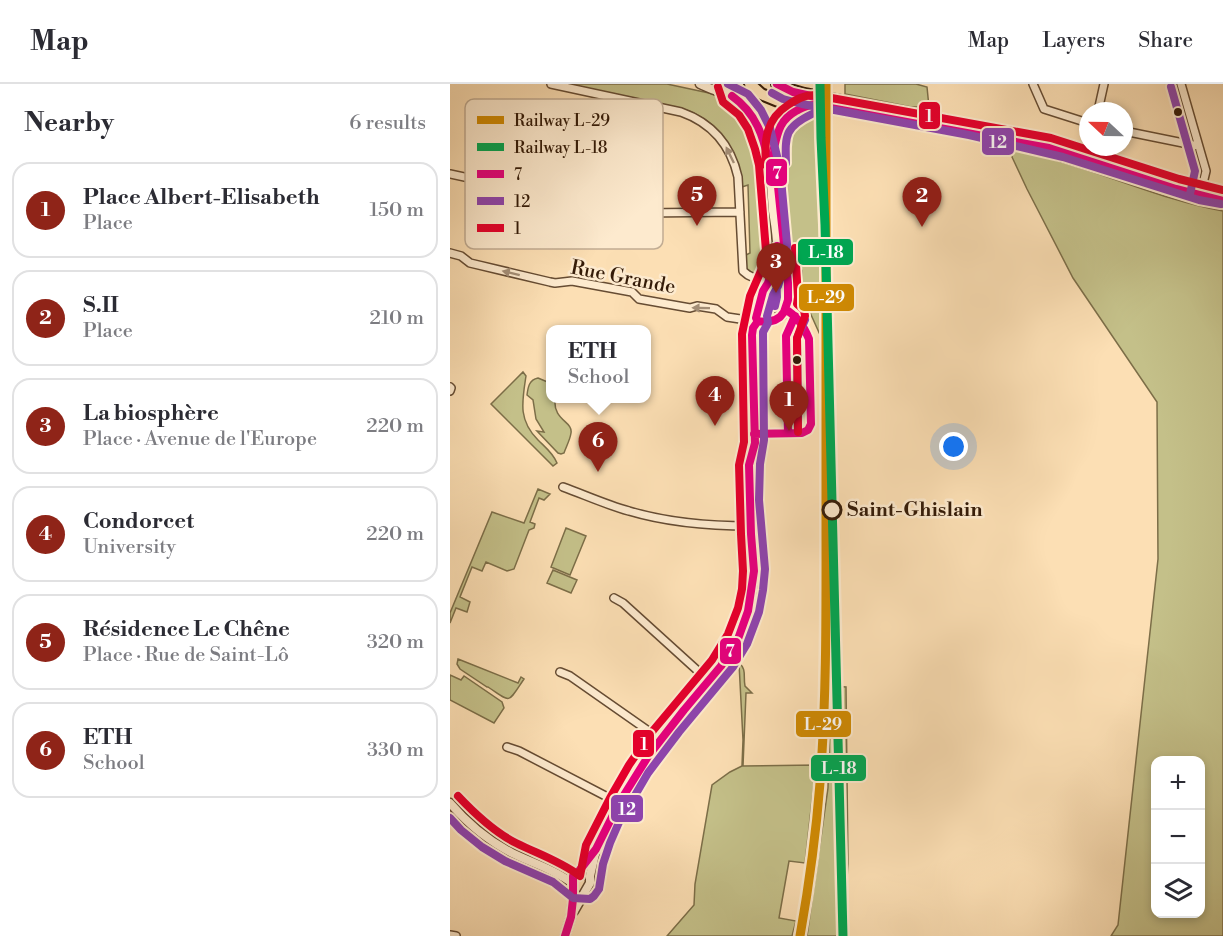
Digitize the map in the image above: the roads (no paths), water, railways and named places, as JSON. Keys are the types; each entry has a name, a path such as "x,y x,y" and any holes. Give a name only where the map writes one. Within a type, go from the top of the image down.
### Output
{"main road":[{"path":"750,84 767,97 786,103 812,102 847,106 1066,147 1223,201"},
{"path":"779,85 812,102"},
{"path":"1201,193 1223,194"}],"street":[{"path":"551,84 621,99"},
{"path":"571,916 572,877 596,849 638,771 660,740 721,666 738,639 753,591 749,461 754,442 752,335 760,299 777,252 767,154 762,135 747,108 732,96 700,84"},
{"path":"718,84 728,85 750,101 766,123 774,148 788,283 788,304 776,321 757,320"},
{"path":"1032,84 1044,109 1079,120"},
{"path":"1100,102 1104,84"},
{"path":"1181,84 1206,171 1201,193"},
{"path":"728,85 732,96"},
{"path":"774,148 784,120 786,103 779,85"},
{"path":"766,123 773,125 784,120 812,102"},
{"path":"663,108 681,112 703,123 720,138 727,148 738,177 743,271 767,283"},
{"path":"1133,133 1198,146"},
{"path":"450,174 465,177"},
{"path":"663,213 740,212"},
{"name":"Rue Grande","path":"450,254 461,256 470,263 555,283 572,281 632,292 639,299 690,308 697,306 716,309 727,317 757,320"},
{"path":"767,283 775,278 783,279 788,283"},
{"path":"563,487 609,505 659,519 707,525 750,526"},
{"path":"614,598 623,603 709,681"},
{"path":"560,672 570,676 660,740"},
{"path":"507,747 619,803"},
{"path":"450,803 468,822 510,852 558,873 579,890 586,889"},
{"path":"565,936 571,916 590,883 596,849"},
{"path":"558,873 586,872 590,876"},
{"path":"450,935 456,936"}],"rail line":[{"name":"L-18","path":"820,84 843,936"},
{"name":"L-29","path":"800,936 818,802 825,681 826,84"}],"place":[{"name":"Résidence Le Chêne","path":"697,226"},
{"name":"S.II","path":"922,227"},
{"name":"La biosphère","path":"776,293"},
{"name":"Condorcet","path":"715,426"},
{"name":"Place Albert-Elisabeth","path":"789,431"},
{"name":"ETH","path":"598,472"},
{"name":"Saint-Ghislain","path":"832,510"}]}
